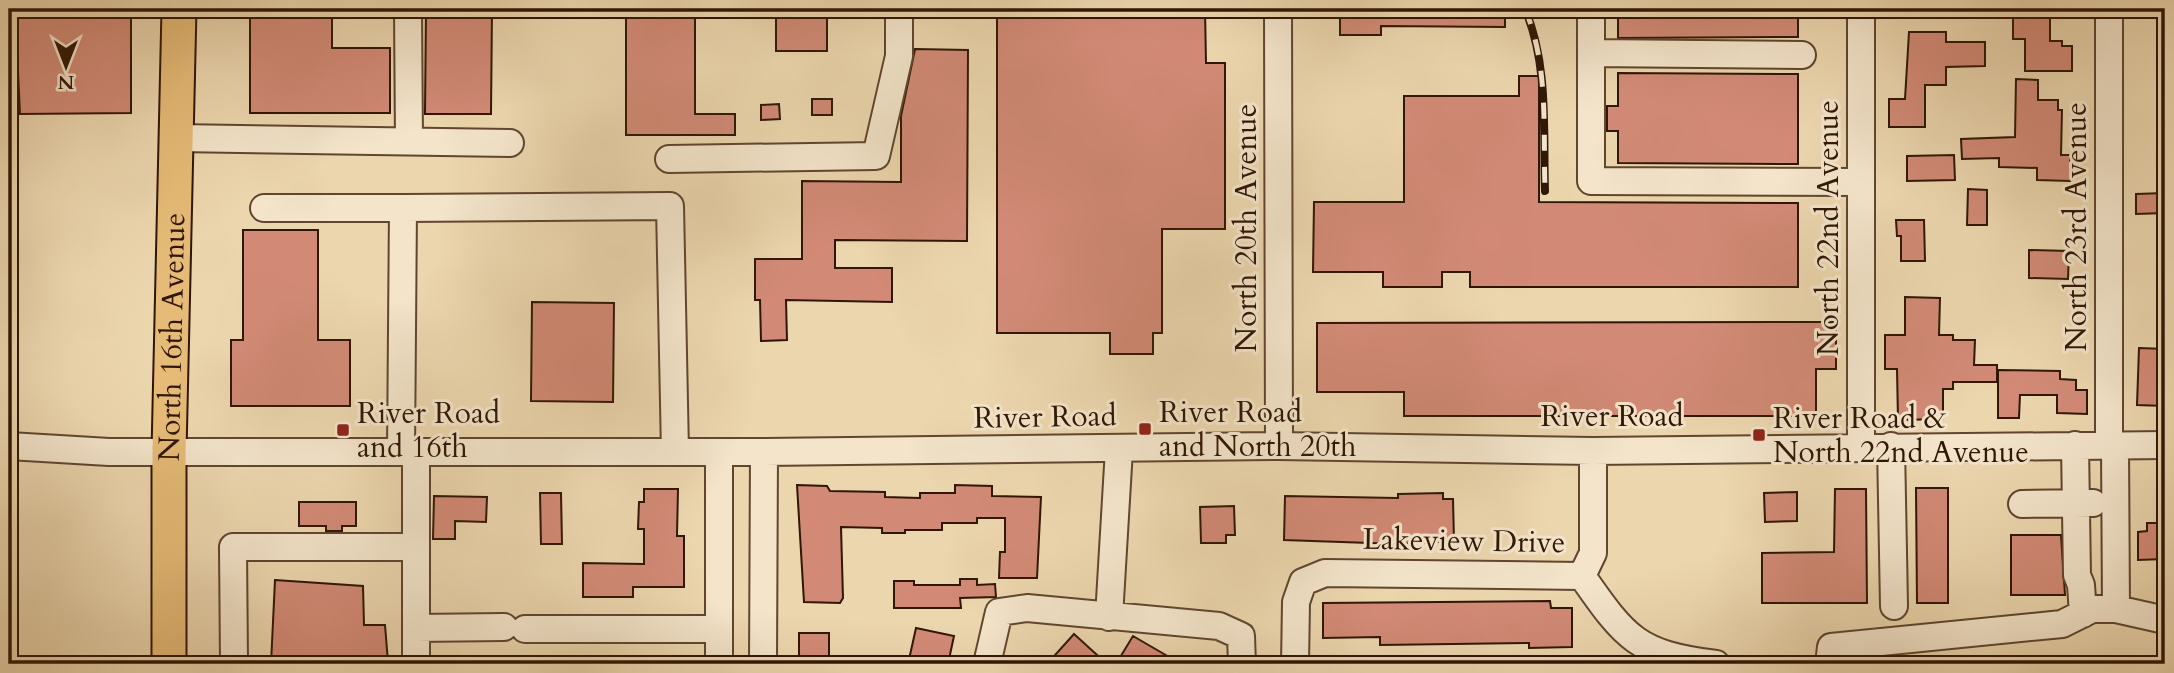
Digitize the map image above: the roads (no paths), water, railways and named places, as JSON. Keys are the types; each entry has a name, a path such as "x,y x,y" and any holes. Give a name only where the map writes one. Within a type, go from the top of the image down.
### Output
{"main road":[{"name":"North 16th Avenue","path":"169,664 169,452 179,9"}],"street":[{"path":"408,9 409,141"},
{"path":"669,159 876,156 899,56 900,9"},
{"name":"North 20th Avenue","path":"1278,9 1279,446"},
{"path":"1591,9 1591,181 1861,182"},
{"name":"North 22nd Avenue","path":"1861,9 1861,447"},
{"name":"North 23rd Avenue","path":"2109,9 2116,609"},
{"path":"1591,53 1802,55"},
{"path":"177,138 510,143"},
{"path":"264,208 670,206 675,452"},
{"path":"402,208 409,452 416,547 416,664"},
{"path":"2075,445 2077,503 2083,558 2077,575 2081,584 2083,614"},
{"name":"River Road","path":"9,446 169,452 764,452 1279,446 1593,451 2165,445"},
{"path":"1891,446 1894,606"},
{"path":"1110,617 1119,449"},
{"path":"1582,576 1593,553 1593,451"},
{"path":"719,452 719,664"},
{"path":"763,664 764,452"},
{"path":"2022,504 2116,503"},
{"path":"234,664 233,547 416,547"},
{"path":"2083,558 2099,564 2116,556"},
{"name":"Lakeview Drive","path":"1295,664 1296,602 1303,582 1325,573 1582,576 1618,627 1651,651 1716,664"},
{"path":"987,664 999,612 1027,608 1219,626 1241,636 1242,664"},
{"path":"1829,664 1830,647 2062,624 2092,609 2116,609 2165,620"},
{"path":"416,628 719,629"}],"railway":[{"path":"1525,9 1533,30 1541,75 1545,191"}],"place":[{"name":"River Road and North 20th","path":"1145,429"},
{"name":"River Road and 16th","path":"343,430"},
{"name":"River Road & North 22nd Avenue","path":"1759,435"}]}
